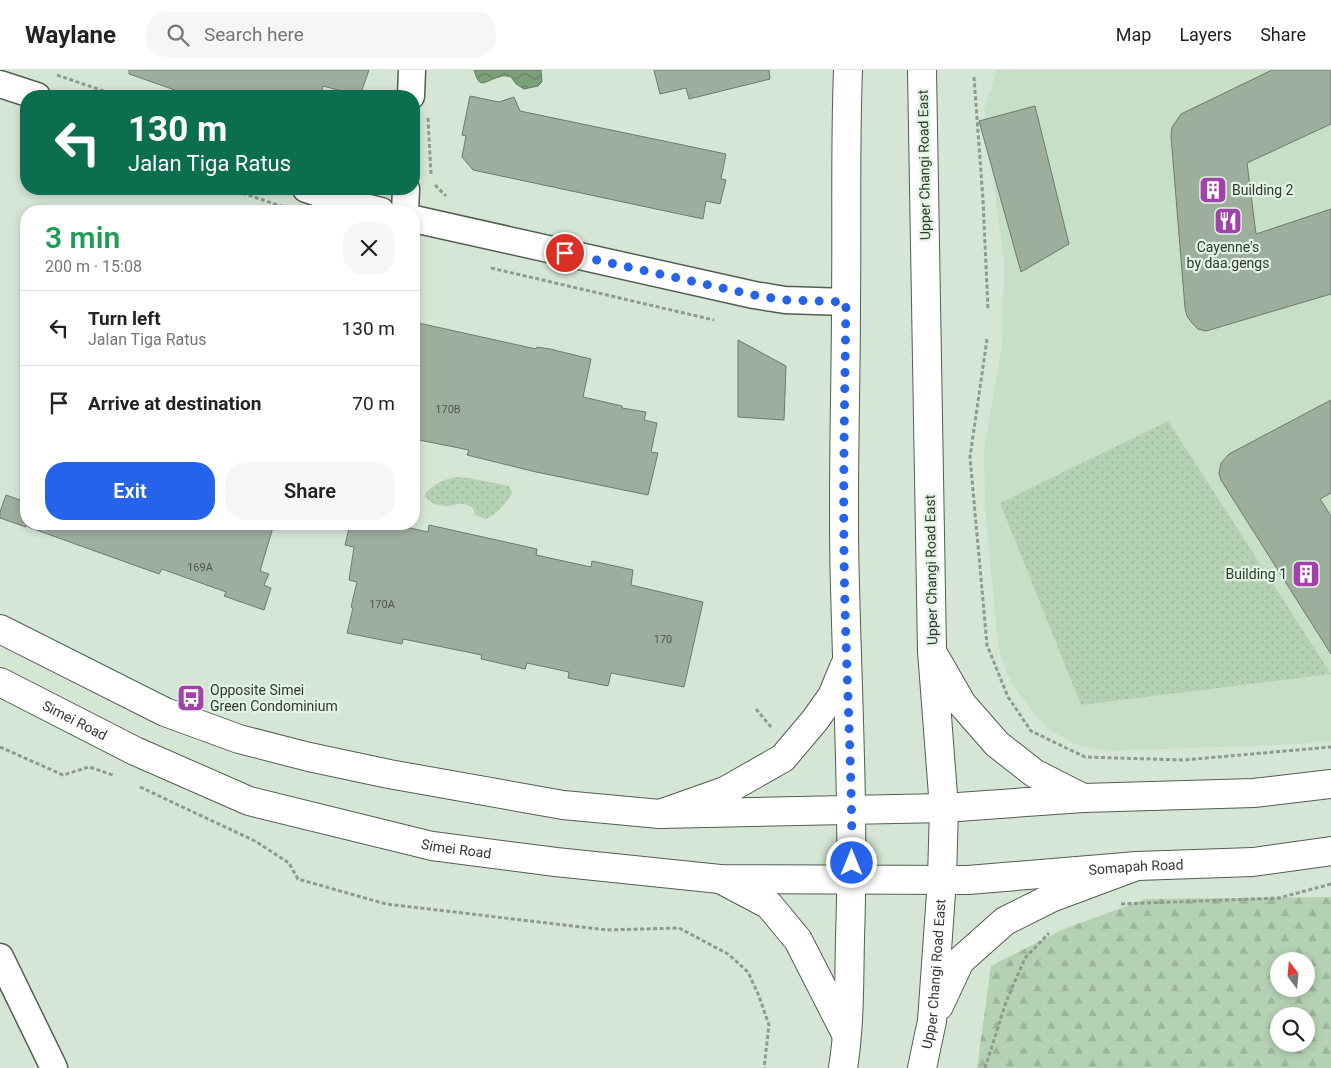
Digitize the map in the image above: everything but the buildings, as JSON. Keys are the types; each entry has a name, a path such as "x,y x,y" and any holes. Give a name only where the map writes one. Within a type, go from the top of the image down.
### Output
{"main road":[{"path":"843,1068 848,1038 852,880 852,810 844,553 848,70"},
{"name":"Upper Changi Road East","path":"922,70 932,651 944,808 942,879 932,1021 922,1068"},
{"path":"0,629 165,712 239,739 318,759 451,786 563,805 660,814 944,808 1083,798 1254,793 1331,784"},
{"path":"932,651 962,704 996,744 1034,773 1083,798"},
{"path":"660,814 725,791 784,758 832,696 847,661"},
{"name":"Simei Road","path":"0,682 135,751 249,801 432,846 556,862 720,879 942,879"},
{"name":"Somapah Road","path":"942,879 968,880 1137,866 1253,862 1331,851"},
{"path":"932,1021 960,961 1005,921 1051,898 1137,866"},
{"path":"720,879 769,905 798,940 848,1038"}],"street":[{"path":"412,70 417,90"},
{"path":"0,84 20,90"},
{"path":"324,195 356,205"},
{"path":"420,220 754,295 785,300 846,302"},
{"path":"0,957 54,1068"}],"path":[{"path":"49,73 100,90"},
{"path":"974,77 983,200 988,309"},
{"path":"420,103 430,169 435,186 448,198"},
{"path":"248,195 277,205"},
{"path":"482,265 714,320"},
{"path":"987,339 970,456 987,645 1008,697 1031,731 1085,757 1184,760 1331,747"},
{"path":"0,747 63,775 89,767 122,779"},
{"path":"140,787 255,841 288,863 298,878 386,904 607,930 679,928 728,954 748,972 759,996 768,1025 764,1068"},
{"path":"1112,906 1121,904 1279,898 1331,884"},
{"path":"985,1068 1006,1002 1025,958 1056,928"}],"shaded area":[{"path":"997,70 1331,70 1331,741 1111,751 1074,744 1047,728 1011,682 998,644 985,508 984,449 1002,346 1004,261 984,110"}],"green space":[{"path":"1168,421 1331,674 1081,705 1000,503"},
{"path":"457,477 509,486 512,493 495,514 486,519 475,515 473,508 468,505 438,505 426,497 425,494 428,490 435,485"},
{"path":"1331,897 1331,1068 977,1068 991,966 1064,929 1146,899"}],"water":[{"path":"474,70 541,70 542,82 538,86 524,89 516,84 511,77 500,76 483,83 478,81"}],"place":[{"name":"Building 2","path":"1213,190"},
{"name":"Cayenne's by daa.gengs","path":"1228,221"},
{"name":"Building 1","path":"1306,574"},
{"name":"Opposite Simei Green Condominium","path":"191,698"}],"route":[{"path":"565,253 754,295 785,300 846,302 844,553 852,863"}]}
